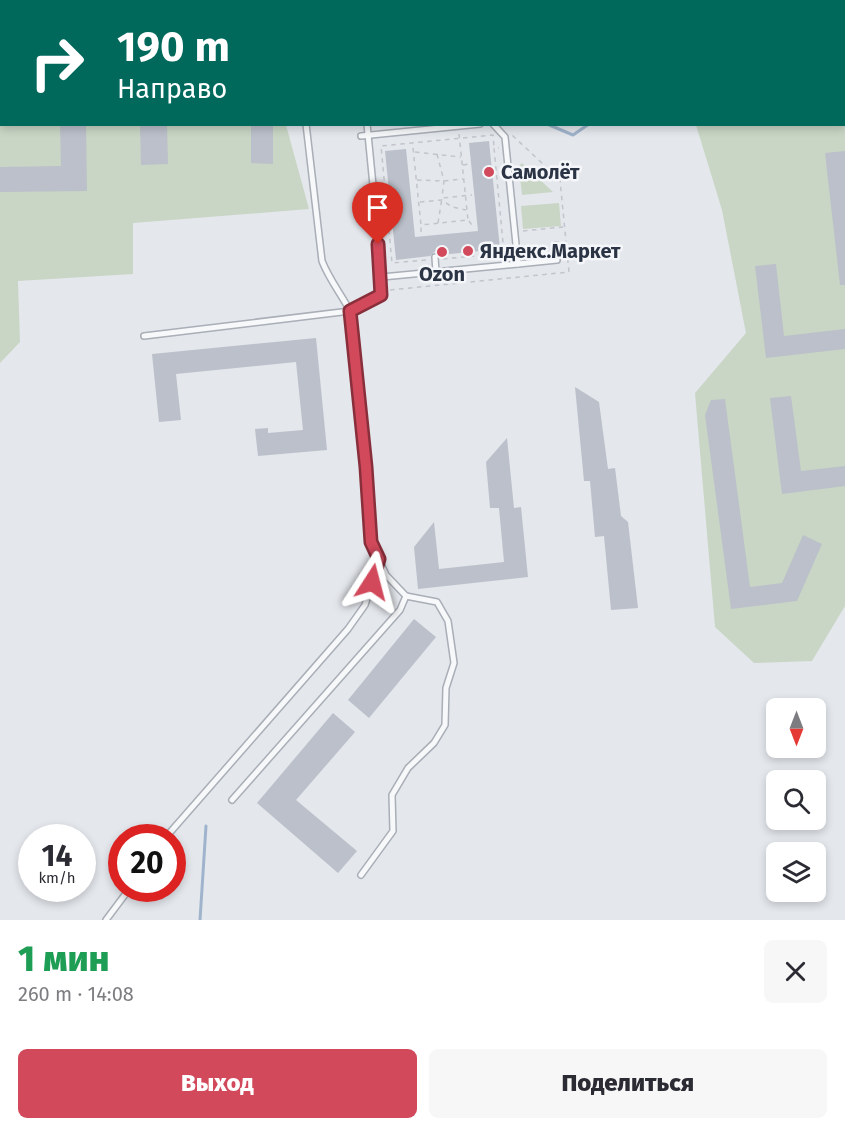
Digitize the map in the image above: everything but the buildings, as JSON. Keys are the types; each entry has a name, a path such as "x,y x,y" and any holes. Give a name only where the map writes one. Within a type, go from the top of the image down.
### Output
{"lane":[{"path":"306,126 322,261 326,273 350,311 366,467 371,542 386,575 406,596 437,602 448,621 454,663 446,688 445,725 434,743 408,768 392,795 393,831 361,875"},
{"path":"144,336 350,311 381,295 382,277 367,126"},
{"path":"361,136 465,126"},
{"path":"495,126 505,137 518,264"},
{"path":"382,277 557,260 556,245"},
{"path":"435,258 436,272"},
{"path":"177,824 348,628 365,605 379,559"},
{"path":"232,800 400,610 406,596"},
{"path":"106,920 120,902"}],"path":[{"path":"458,127 468,220 474,228"},
{"path":"381,265 393,263 435,258 504,253 493,135 381,146 393,263 394,276"},
{"path":"494,148 506,147"},
{"path":"420,232 413,150 462,157"},
{"path":"436,153 444,181 438,224"},
{"path":"462,165 469,164"},
{"path":"410,170 415,169"},
{"path":"416,180 444,181 464,178"},
{"path":"419,202 472,195"},
{"path":"442,199 452,207 467,210"},
{"path":"421,225 468,220"},
{"path":"514,231 564,227"},
{"path":"516,251 543,250"}],"green space":[{"path":"0,126 286,126 309,209 133,223 133,274 18,281 20,342 0,363"},
{"path":"696,126 845,126 845,606 812,661 754,663 715,627 695,393 746,333 722,210"},
{"path":"522,163 553,192 522,195 519,166"},
{"path":"559,203 561,226 523,229 521,206"}],"waterway":[{"path":"552,126 573,135 586,126"},
{"path":"200,920 206,826"}],"place":[{"name":"Самолёт","path":"489,172"},
{"name":"Яндекс.Маркет","path":"468,251"},
{"name":"Ozon","path":"442,252"}],"route":[{"path":"372,582 379,559 371,542 366,467 350,311 381,295 378,244"}]}
